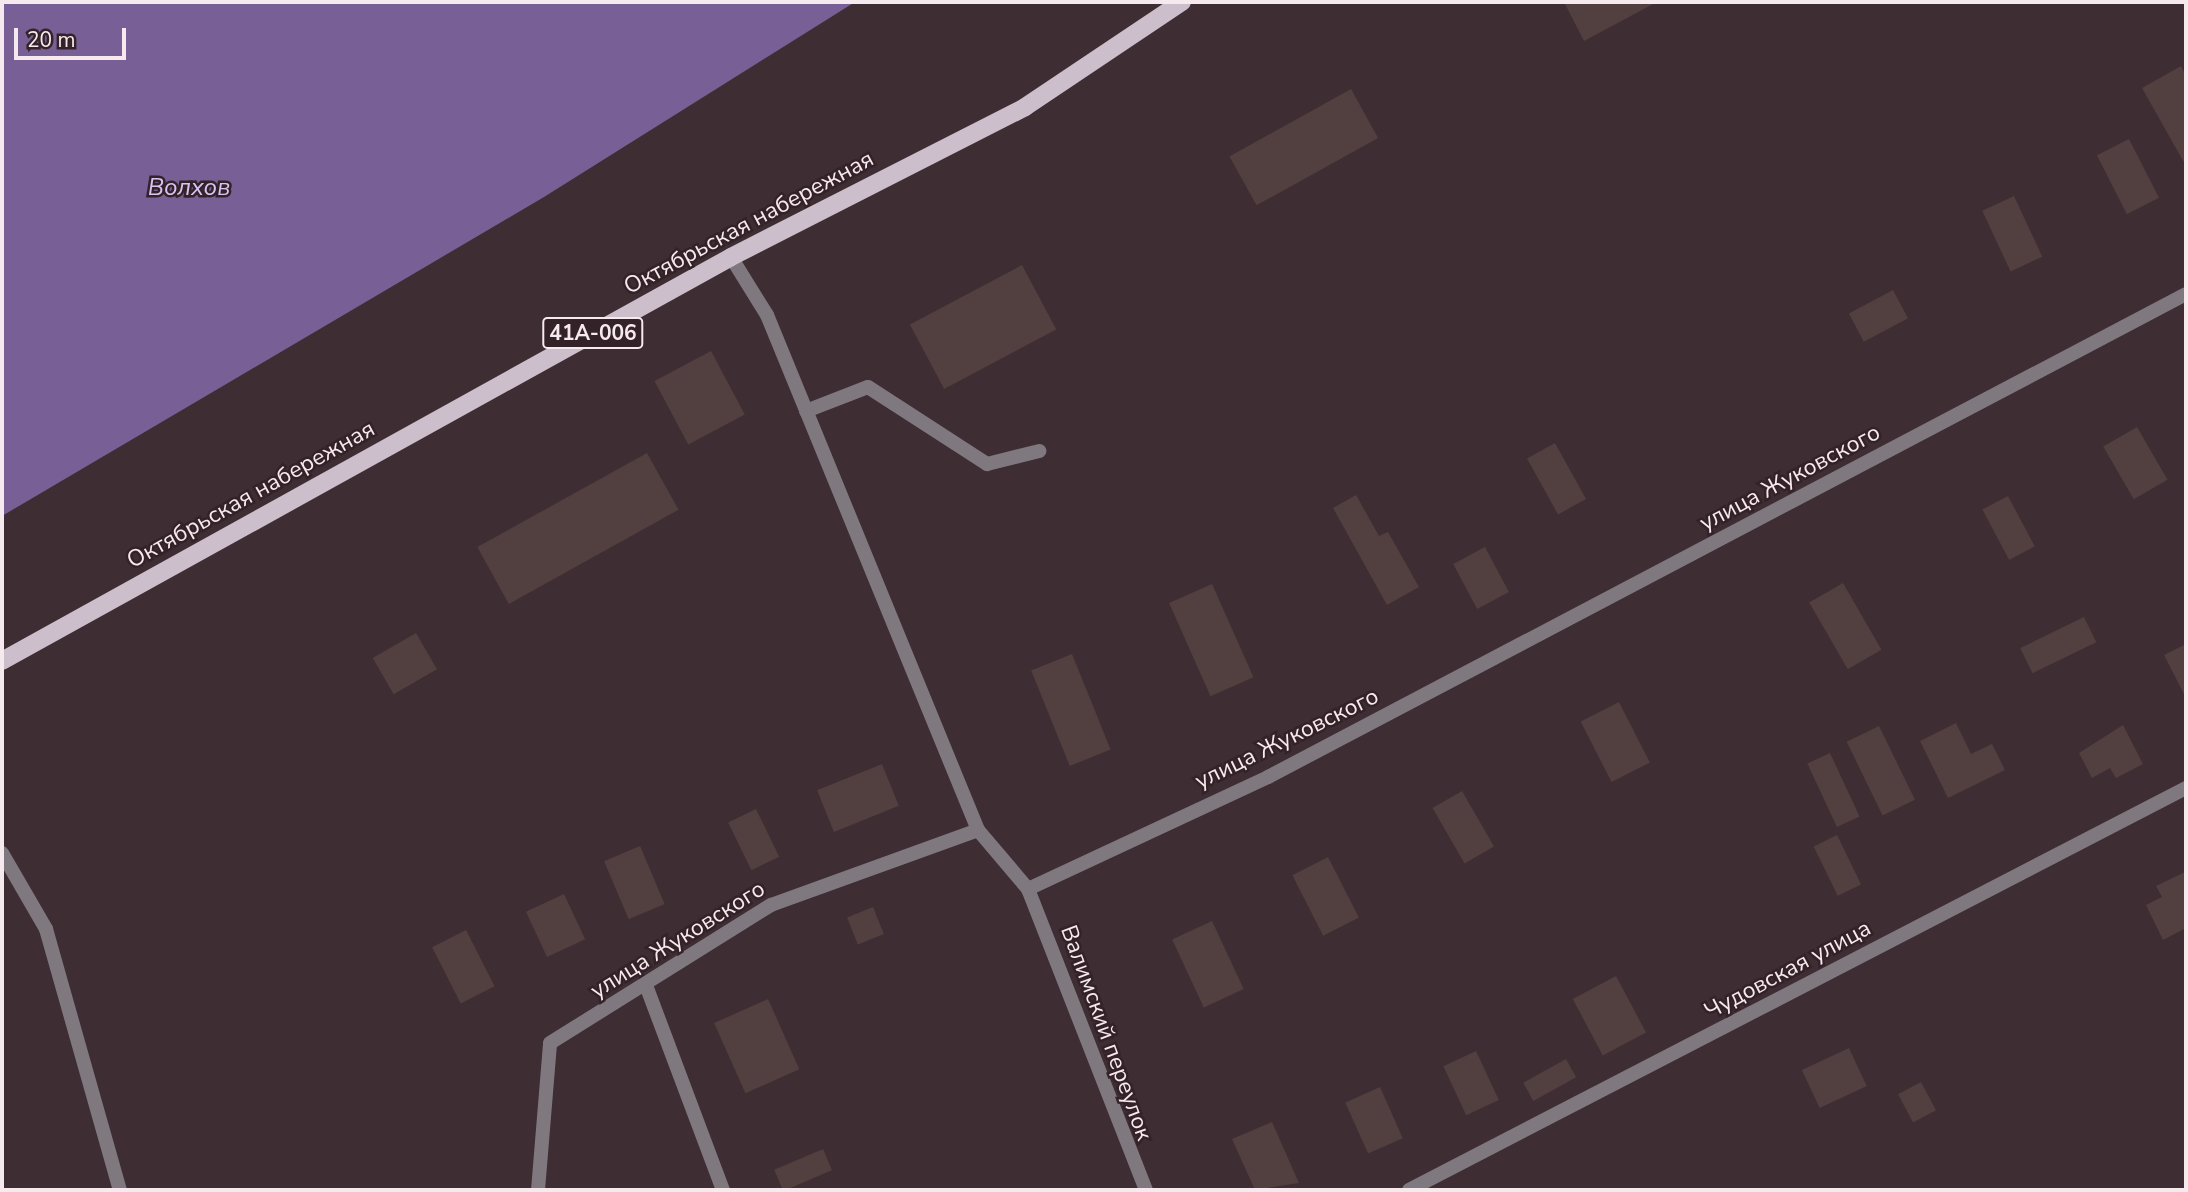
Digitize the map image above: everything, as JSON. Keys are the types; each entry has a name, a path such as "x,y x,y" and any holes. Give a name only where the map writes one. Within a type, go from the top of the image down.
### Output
{"main road":[{"name":"Октябрьская набережная","path":"2,661 731,257 1025,107 1182,2"}],"street":[{"path":"731,257 766,315 978,830 1028,889"},
{"name":"улица Жуковского","path":"1028,889 1280,770 2186,294"},
{"path":"806,411 868,387 987,464 1039,451"},
{"name":"Чудовская улица","path":"1409,1190 2186,788"},
{"name":"улица Жуковского","path":"538,1190 550,1043 647,988 771,905 978,830"},
{"path":"2,853 46,929 120,1190"},
{"name":"Валимский переулок","path":"1028,889 1146,1190"},
{"path":"647,988 723,1190"}],"water":[{"name":"Волхов","path":"2,2 855,2 544,197 2,516"}],"building":[{"path":"1564,2 1657,2 1584,41"},
{"path":"2181,66 2186,76 2186,166 2142,88"},
{"path":"1351,89 1378,138 1257,205 1229,156"},
{"path":"2129,139 2159,198 2127,214 2097,155"},
{"path":"2014,196 2042,257 2011,272 1982,211"},
{"path":"1022,265 1056,329 944,389 910,325"},
{"path":"1893,290 1908,318 1864,342 1849,313"},
{"path":"711,351 745,415 688,445 654,381"},
{"path":"2137,427 2168,480 2134,499 2103,447"},
{"path":"1555,443 1586,499 1558,514 1527,459"},
{"path":"647,453 679,510 509,604 477,547"},
{"path":"1356,495 1379,536 1388,532 1419,587 1387,605 1333,508"},
{"path":"2008,496 2035,546 2009,560 1982,510"},
{"path":"1485,547 1509,592 1477,609 1453,564"},
{"path":"1843,583 1882,650 1848,669 1809,602"},
{"path":"1212,584 1253,677 1211,696 1169,603"},
{"path":"2084,617 2096,642 2032,673 2020,648"},
{"path":"416,633 437,669 394,694 373,658"},
{"path":"2186,644 2186,698 2164,655"},
{"path":"1072,654 1111,749 1070,766 1031,670"},
{"path":"1619,702 1650,763 1612,782 1581,722"},
{"path":"1956,723 1971,754 1992,744 2005,770 1948,798 1920,741"},
{"path":"2123,725 2143,764 2116,778 2110,768 2092,778 2079,753"},
{"path":"1879,726 1915,800 1883,815 1847,742"},
{"path":"1830,753 1860,816 1837,827 1807,764"},
{"path":"882,764 899,806 834,832 817,790"},
{"path":"1462,791 1494,846 1465,863 1433,808"},
{"path":"756,809 779,857 751,870 728,823"},
{"path":"1837,835 1861,884 1838,896 1814,846"},
{"path":"640,846 665,904 629,919 604,861"},
{"path":"1328,857 1359,918 1323,936 1292,875"},
{"path":"2185,872 2186,928 2163,940 2146,905 2162,897 2156,886"},
{"path":"564,894 585,939 547,957 526,912"},
{"path":"873,907 884,934 858,944 847,917"},
{"path":"1212,921 1244,989 1204,1008 1172,940"},
{"path":"466,930 495,986 461,1003 432,947"},
{"path":"1616,976 1646,1033 1603,1056 1573,999"},
{"path":"768,999 799,1069 745,1093 714,1023"},
{"path":"1849,1048 1867,1086 1820,1108 1802,1070"},
{"path":"1476,1051 1499,1100 1466,1115 1443,1066"},
{"path":"1566,1059 1576,1077 1533,1101 1523,1083"},
{"path":"1921,1082 1936,1110 1913,1122 1898,1094"},
{"path":"1380,1087 1403,1138 1368,1154 1345,1102"},
{"path":"1272,1122 1299,1183 1255,1190 1232,1139"},
{"path":"823,1149 832,1170 783,1190 774,1170"}]}
